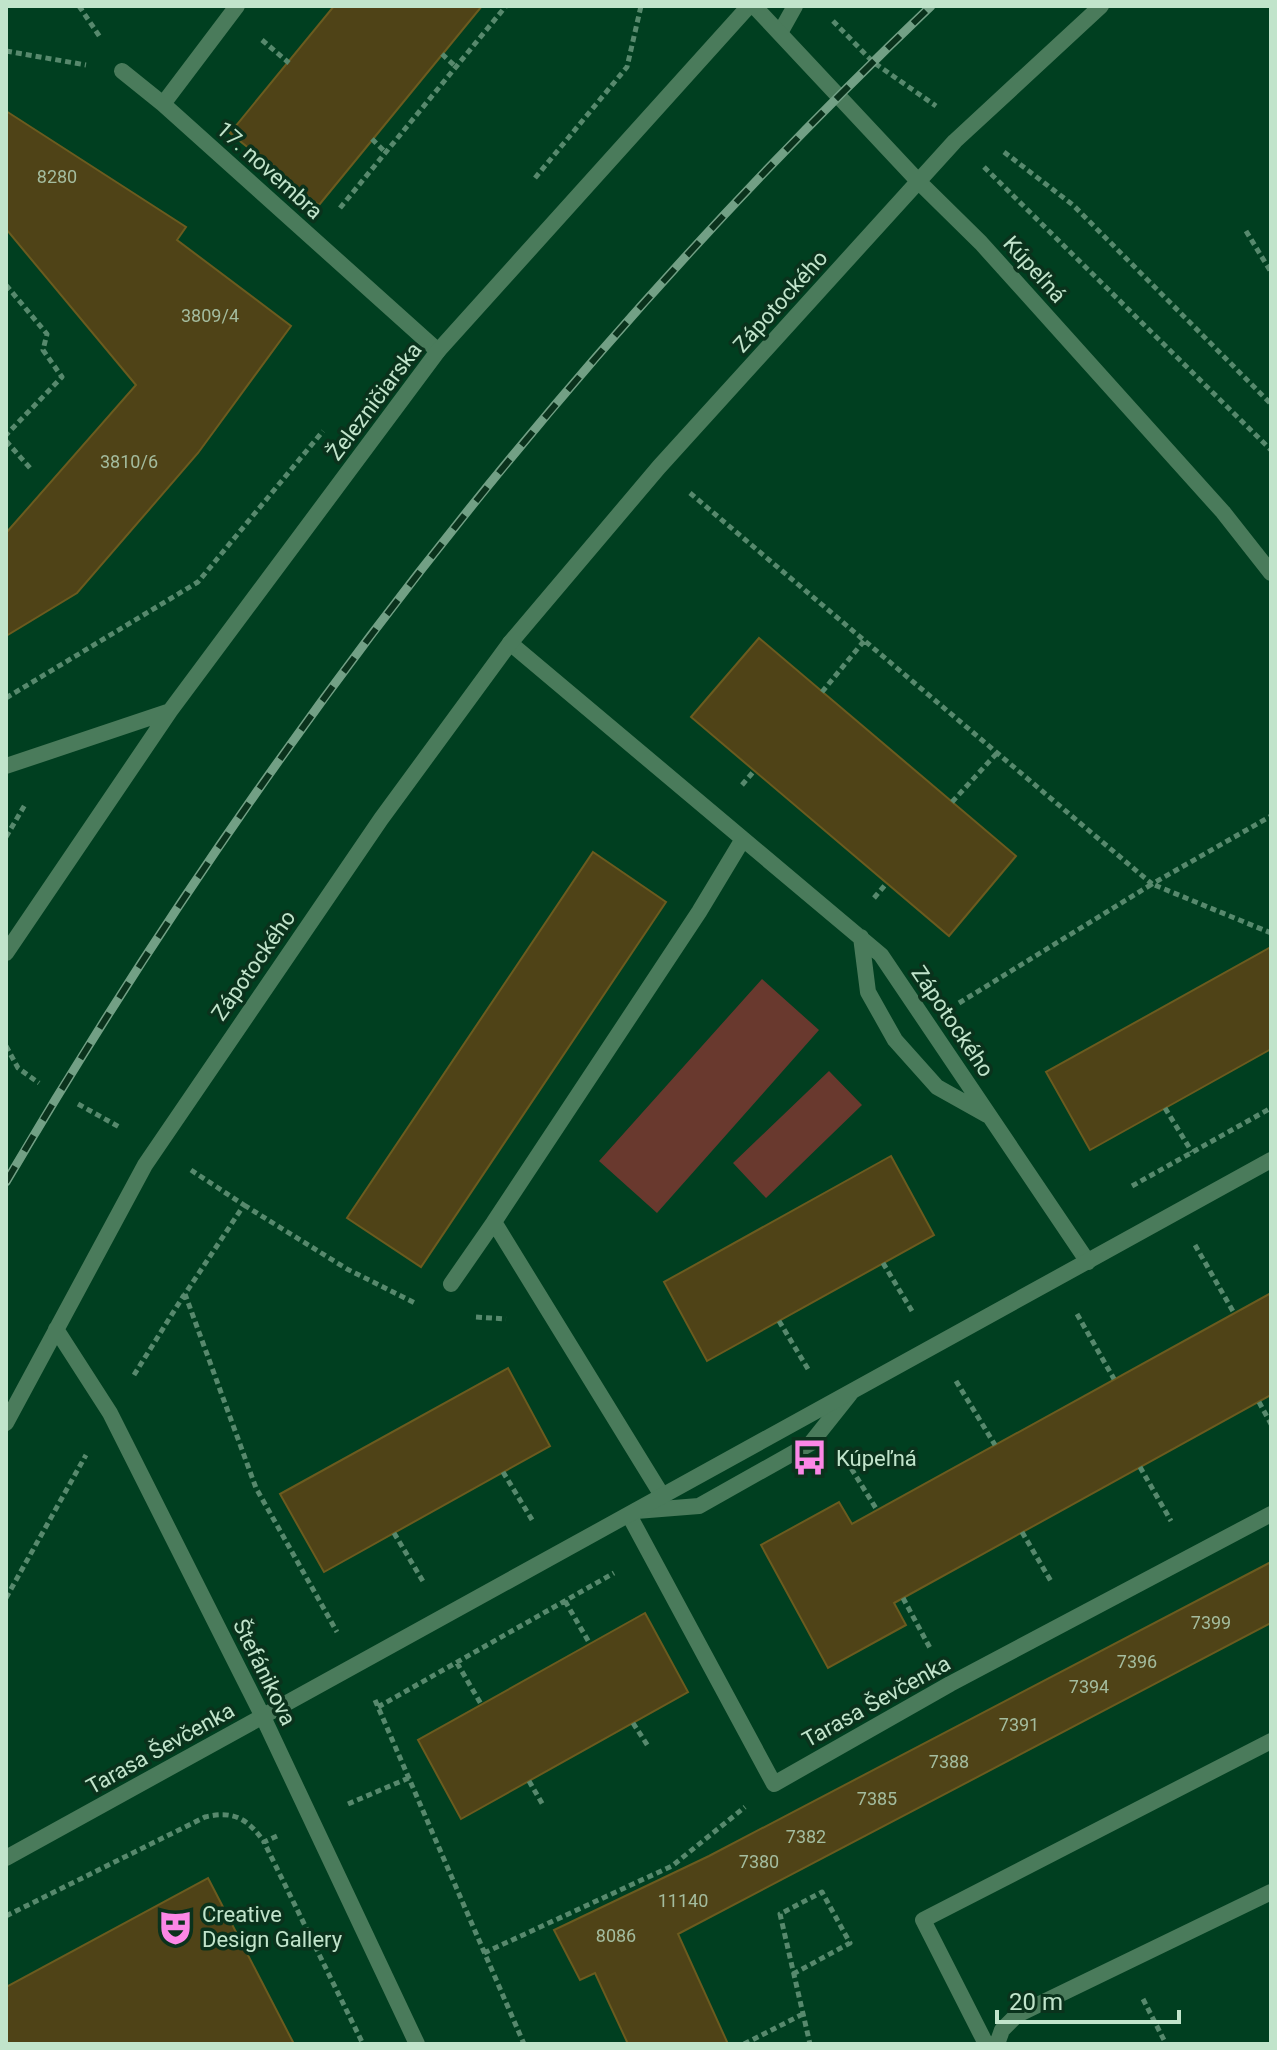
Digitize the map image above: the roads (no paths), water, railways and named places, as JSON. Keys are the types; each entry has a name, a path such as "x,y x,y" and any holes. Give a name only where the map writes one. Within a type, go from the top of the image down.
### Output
{"street":[{"path":"163,104 237,6"},
{"name":"Kúpeľná","path":"752,6 781,31 918,181 992,254 1223,512 1271,573"},
{"name":"Železničiarska","path":"6,953 170,711 438,351 752,6"},
{"path":"781,31 795,6"},
{"name":"Zápotockého","path":"6,1423 157,1147 381,819 510,643 659,467 955,141 1101,6"},
{"name":"17. novembra","path":"122,71 163,104 438,351"},
{"name":"Zápotockého","path":"510,643 881,955 1088,1262"},
{"path":"6,766 170,711"},
{"path":"451,1284 699,912 743,839"},
{"path":"861,937 868,992 895,1040 937,1087 990,1117"},
{"name":"Tarasa Ševčenka","path":"6,1858 1271,1160"},
{"path":"494,1222 663,1497"},
{"name":"Štefánikova","path":"56,1329 110,1413 263,1717 417,2044"},
{"path":"633,1513 699,1506 811,1443 850,1394"},
{"name":"Tarasa Ševčenka","path":"633,1513 774,1784 950,1684 1271,1514"},
{"path":"986,2044 923,1920 1271,1741"},
{"path":"997,2044 1002,2030 1017,2015 1271,1892"}],"railway":[{"path":"6,1182 104,1022 207,865 315,711 428,562 546,416 669,275 797,138 931,6"}],"place":[{"name":"Kúpeľná","path":"810,1458"},
{"name":"Creative Design Gallery","path":"176,1927"}]}
